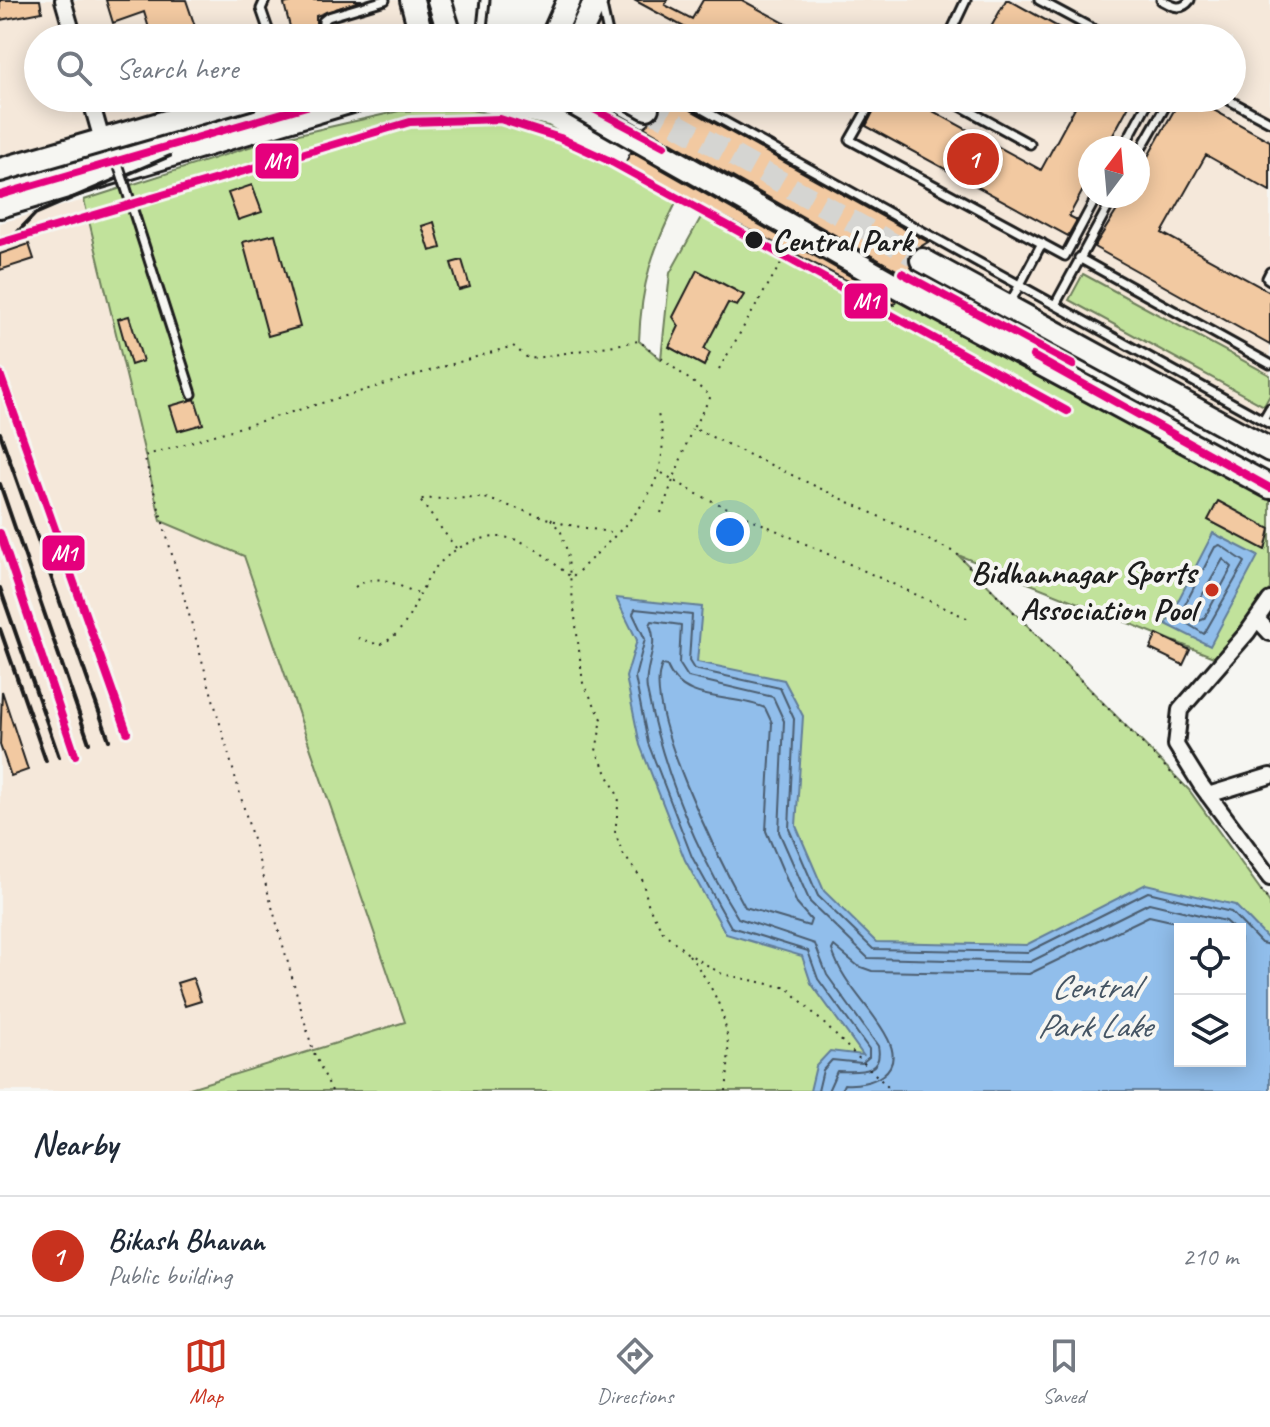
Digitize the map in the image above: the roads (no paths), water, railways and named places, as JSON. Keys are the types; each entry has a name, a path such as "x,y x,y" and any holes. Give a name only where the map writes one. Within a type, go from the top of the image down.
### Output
{"main road":[{"path":"412,0 418,24"},
{"path":"439,0 447,24"},
{"path":"558,24 569,0"},
{"path":"585,24 598,0"},
{"path":"0,170 109,145 207,112"},
{"path":"0,206 315,112"},
{"path":"589,112 800,231 1270,487"},
{"path":"922,260 1270,450"},
{"path":"1186,442 1201,413"}],"street":[{"path":"63,0 70,24"},
{"path":"96,112 109,145"},
{"path":"1265,884 1176,745 1180,710 1270,600"},
{"path":"1257,619 1270,633"},
{"path":"1208,795 1270,776"}],"lane":[{"path":"265,0 261,9 266,24"},
{"path":"323,24 328,17 385,0"},
{"path":"482,24 485,0"},
{"path":"598,0 605,24"},
{"path":"955,24 966,0"},
{"path":"1039,0 1084,24"},
{"path":"1161,0 1176,8 1184,7 1190,0"},
{"path":"1246,109 1270,122"},
{"path":"707,112 1266,422 1270,408"},
{"path":"866,112 850,140 1065,256 1091,208"},
{"path":"972,112 1030,144"},
{"path":"1129,136 1142,112"},
{"path":"1148,136 1162,112"},
{"path":"109,145 124,182 192,394"},
{"path":"1056,303 1107,208"},
{"path":"1007,309 1042,243"},
{"path":"1079,258 1270,364"},
{"path":"1270,272 1267,278 1270,280"}],"water":[{"name":"Bidhannagar Sports Association Pool","path":"1213,533 1258,556 1210,646 1166,624"},
{"name":"Central Park Lake","path":"616,598 702,607 697,662 784,680 803,716 796,826 824,891 876,942 1026,945 1146,884 1235,905 1270,941 1270,1091 810,1091 816,1066 830,1051 863,1055 811,983 802,956 726,934 685,860 640,745 626,677 637,640"}],"tunnel":[{"path":"654,112 922,260"}],"railway":[{"path":"0,243 410,122 500,119 560,138 610,161 1067,411"},
{"path":"10,240 35,214 170,156"},
{"path":"0,374 127,732"},
{"path":"0,433 109,740"},
{"path":"0,484 89,743"},
{"path":"0,533 75,755"},
{"path":"0,588 59,757"},
{"path":"0,629 46,761"}],"place":[{"name":"Bikash Bhavan","path":"973,159"},
{"name":"Central Park","path":"754,240"},
{"name":"Bidhannagar Sports Association Pool","path":"1212,590"}]}
